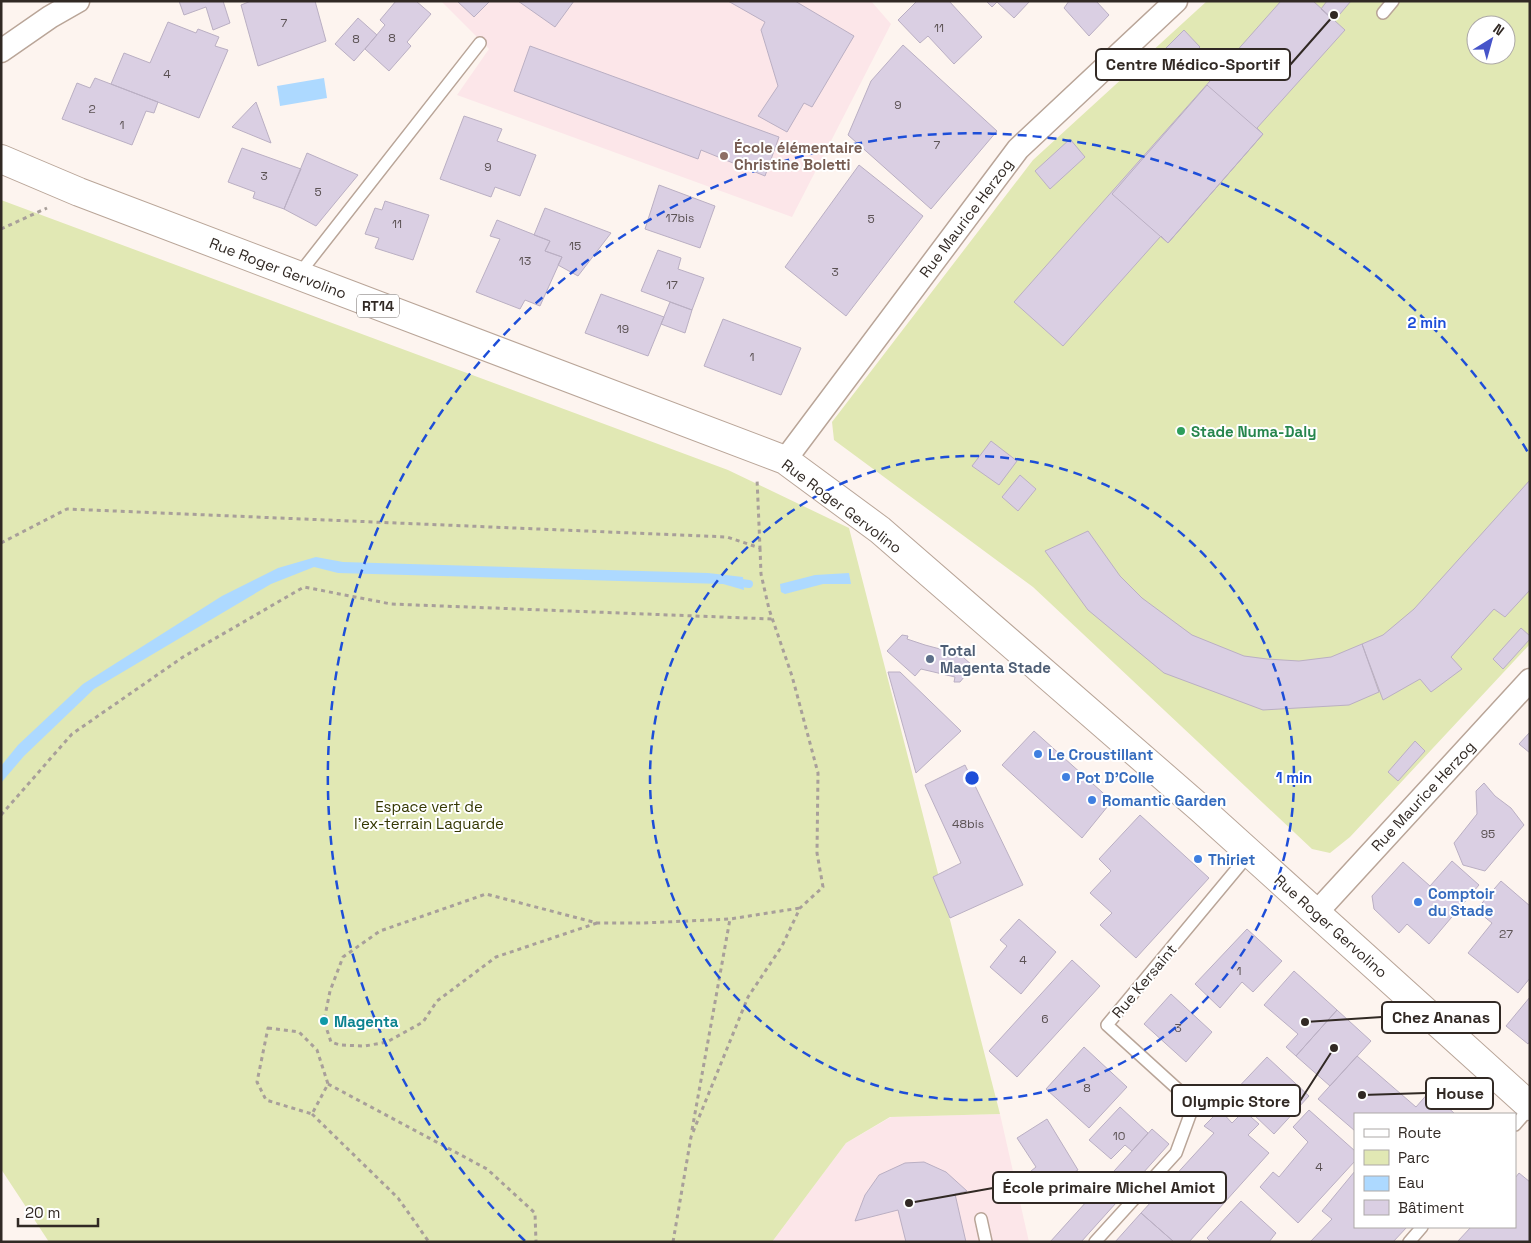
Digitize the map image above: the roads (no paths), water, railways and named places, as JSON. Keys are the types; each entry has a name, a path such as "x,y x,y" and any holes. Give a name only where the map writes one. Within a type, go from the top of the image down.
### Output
{"main road":[{"name":"Rue Roger Gervolino","path":"1,159 79,192 785,460 880,530 1250,853 1530,1107"}],"street":[{"path":"1,51 50,17 78,1"},
{"name":"Rue Maurice Herzog","path":"785,460 1018,149 1176,1"},
{"name":"Rue Maurice Herzog","path":"1316,913 1530,680"}],"lane":[{"path":"1383,13 1393,1"},
{"path":"298,276 480,43"},
{"name":"Rue Kersaint","path":"1095,1242 1176,1153 1194,1104 1108,1025 1250,853"},
{"path":"1516,1123 1530,1107"},
{"path":"981,1219 986,1242"},
{"path":"1409,1242 1421,1228"}],"water":[{"path":"324,78 327,98 280,106 277,86"},
{"path":"316,557 343,562 708,573 743,577 744,590 723,584 338,573 314,567 271,584 94,689 24,756 1,783 1,766 18,745 83,684 222,596 278,568"},
{"path":"849,573 851,584 823,584 785,594 781,592 780,584 815,575"}],"waterway":[{"path":"734,582 749,584"}],"place":[{"name":"Centre Médico-Sportif","path":"1334,15"},
{"name":"École élémentaire Christine Boletti","path":"724,156"},
{"name":"Stade Numa-Daly","path":"1181,431"},
{"name":"Total Magenta Stade","path":"930,659"},
{"name":"Le Croustillant","path":"1038,754"},
{"name":"Pot D'Colle","path":"1066,777"},
{"name":"Romantic Garden","path":"1092,800"},
{"name":"Thiriet","path":"1198,859"},
{"name":"Comptoir du Stade","path":"1418,902"},
{"name":"Magenta","path":"324,1021"},
{"name":"Chez Ananas","path":"1305,1022"},
{"name":"Olympic Store","path":"1334,1048"},
{"name":"House","path":"1362,1095"},
{"name":"École primaire Michel Amiot","path":"909,1203"}],"park label":[{"name":"Espace vert de l'ex-terrain Laguarde","path":"429,814"}]}
